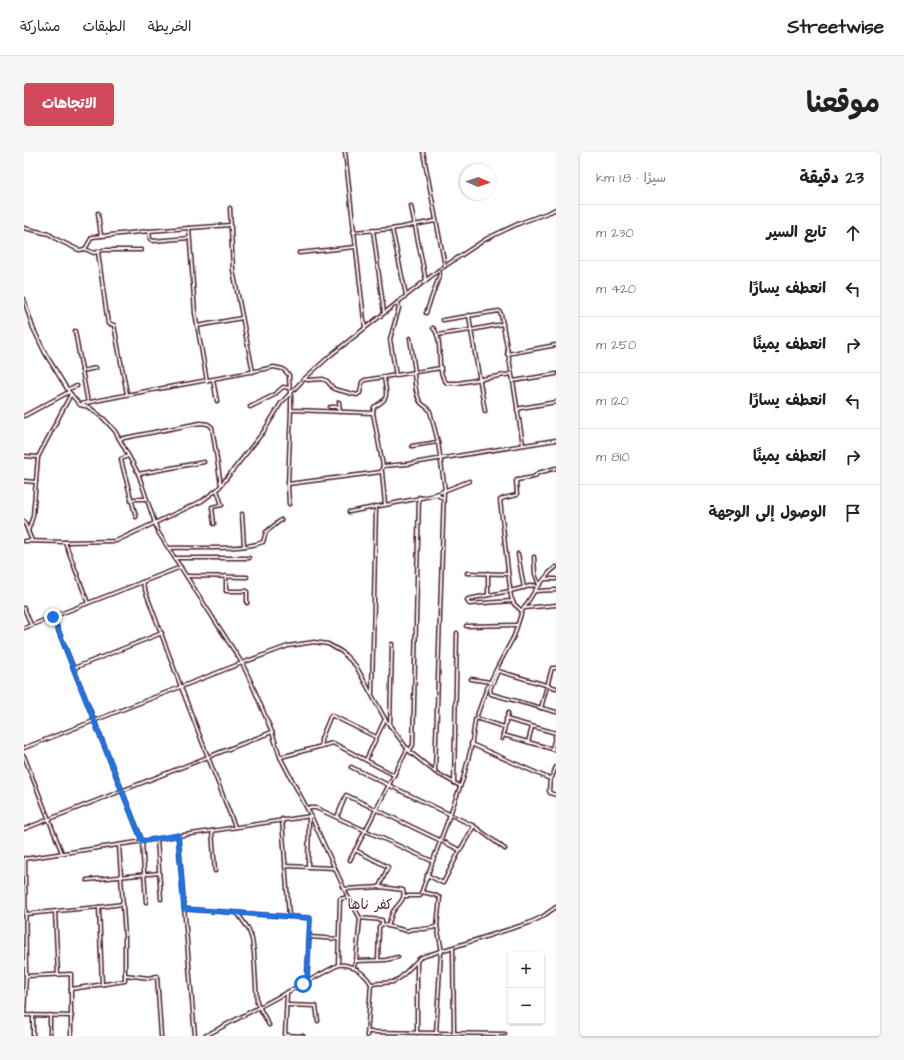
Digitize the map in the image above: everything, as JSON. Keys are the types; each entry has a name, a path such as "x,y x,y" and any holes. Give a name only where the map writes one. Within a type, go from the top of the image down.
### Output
{"street":[{"path":"345,152 365,328"},
{"path":"423,152 435,221 445,266"},
{"path":"411,206 426,281"},
{"path":"230,208 233,270 253,372"},
{"path":"24,541 116,541 202,501 217,490 264,432 281,403 304,379 332,354 406,295 445,266 486,239 520,223 550,212 556,208"},
{"path":"98,213 101,236"},
{"path":"354,232 392,229 435,221"},
{"path":"85,249 92,237 231,225"},
{"path":"24,228 49,234 79,250 85,249 94,253 103,250 140,250"},
{"path":"188,228 195,313 207,381"},
{"path":"392,229 406,295"},
{"path":"374,230 384,313"},
{"path":"149,231 150,239 153,240 189,238"},
{"path":"299,253 355,247"},
{"path":"98,252 108,324 114,325 127,394"},
{"path":"426,313 440,274 440,270"},
{"path":"24,299 33,328 45,353 69,392 80,404 89,407 104,419 115,431 138,474 154,523 168,548 242,663 272,732 280,757 307,808 344,889 360,918 354,968"},
{"path":"396,376 390,341 399,307 398,302"},
{"path":"443,320 499,311 501,314 523,445"},
{"path":"469,316 485,411"},
{"path":"197,326 242,318"},
{"path":"437,335 503,324"},
{"path":"433,328 437,335 441,368 445,381 449,384 511,374"},
{"path":"75,331 88,403"},
{"path":"410,338 417,395 422,404 430,411 441,458 444,490 435,772"},
{"path":"507,354 556,345"},
{"path":"80,404 127,394 213,380 274,367 283,369 288,375 291,409 288,484 289,504"},
{"path":"82,371 96,368"},
{"path":"304,379 323,379 334,389 357,395 360,394 363,381 441,368"},
{"path":"513,381 556,374"},
{"path":"384,377 386,396 384,402 374,407 373,412 383,466 382,471 386,504"},
{"path":"213,380 218,401"},
{"path":"24,416 69,392 77,386"},
{"path":"250,407 274,395 283,387 289,388"},
{"path":"28,531 33,516 38,457 69,392"},
{"path":"339,402 340,412"},
{"path":"517,410 556,402"},
{"path":"330,407 340,407"},
{"path":"291,409 340,412 373,412"},
{"path":"119,439 200,423 208,424 212,427 221,485"},
{"path":"383,466 407,464 556,440"},
{"path":"412,446 438,442"},
{"path":"24,456 38,457"},
{"path":"128,456 121,459 136,517"},
{"path":"138,474 204,462"},
{"path":"522,611 512,601 510,591 500,500 501,498 517,495 517,480 534,477 538,472 556,468"},
{"path":"288,484 382,471"},
{"path":"24,481 36,482"},
{"path":"349,512 435,494 469,481"},
{"path":"214,524 212,507 222,505 217,490"},
{"path":"435,494 443,498"},
{"path":"350,860 388,785 409,749 413,745 419,497"},
{"path":"132,501 134,499 146,498"},
{"path":"372,695 376,506"},
{"path":"242,514 244,546"},
{"path":"168,548 254,545 263,542 266,532 281,520"},
{"path":"24,521 32,541"},
{"path":"65,542 88,603"},
{"path":"518,554 524,588"},
{"path":"534,557 535,574 538,586"},
{"path":"175,558 249,558"},
{"path":"24,628 181,567"},
{"path":"404,896 417,897 420,896 422,892 463,779 476,718 490,682 513,639 522,611 538,586 556,568"},
{"path":"467,573 507,574"},
{"path":"488,573 488,595"},
{"path":"187,576 247,577"},
{"path":"226,576 226,592 247,591 247,603"},
{"path":"545,578 556,579"},
{"path":"142,582 162,633 180,687 235,827"},
{"path":"512,601 468,603 468,598 510,591 534,585 538,586"},
{"path":"535,591 556,590"},
{"path":"524,608 556,605"},
{"path":"24,608 31,625"},
{"path":"53,617 142,841 146,902"},
{"path":"466,626 517,625"},
{"path":"73,668 162,633"},
{"path":"454,783 457,633"},
{"path":"24,748 288,646 314,642 328,644 342,652 356,666 390,727 409,749 435,772 460,786"},
{"path":"390,727 392,644"},
{"path":"540,708 552,669 553,667 556,668"},
{"path":"497,670 556,688"},
{"path":"497,670 490,690 492,694 556,712"},
{"path":"471,679 490,682"},
{"path":"502,739 508,713"},
{"path":"321,746 321,739 331,715 376,737"},
{"path":"476,718 504,727"},
{"path":"366,760 385,719"},
{"path":"506,719 556,733 552,749"},
{"path":"528,742 532,726"},
{"path":"24,829 272,732"},
{"path":"503,735 556,750"},
{"path":"280,757 333,742 394,775"},
{"path":"471,744 550,778"},
{"path":"24,756 62,853"},
{"path":"351,767 474,826 505,850"},
{"path":"556,767 550,778 548,791 556,795"},
{"path":"337,817 346,795 460,850"},
{"path":"307,808 316,808 432,861"},
{"path":"72,1016 24,1015 26,976 24,858 310,816"},
{"path":"308,867 310,816"},
{"path":"282,819 289,917"},
{"path":"428,876 443,883 474,826"},
{"path":"212,831 215,871"},
{"path":"178,835 195,1036"},
{"path":"156,839 161,900"},
{"path":"71,989 125,981 125,937 119,844"},
{"path":"355,850 388,867 378,887"},
{"path":"285,866 335,868"},
{"path":"87,880 159,872"},
{"path":"344,889 378,887 403,890 404,896 402,901 394,911 388,926"},
{"path":"422,892 435,895 440,898 437,926 442,952 436,1033"},
{"path":"338,965 340,899 348,897"},
{"path":"25,914 99,908 123,904"},
{"path":"371,984 393,982 405,973 420,958 529,923 542,917 556,907"},
{"path":"99,908 102,985"},
{"path":"184,909 310,918 307,982"},
{"path":"55,912 58,975"},
{"path":"238,913 248,928 252,939 257,1003 269,1025"},
{"path":"360,918 382,920 382,924 407,931 411,929 430,930 437,926"},
{"path":"378,960 379,927 382,924"},
{"path":"309,937 338,939"},
{"path":"453,948 454,1033"},
{"path":"356,961 390,960 398,957"},
{"path":"417,1033 417,963 420,958"},
{"path":"205,1036 338,965 344,964 354,968 368,978 371,984 367,1036"},
{"path":"26,976 71,974 71,1036"},
{"path":"125,975 149,978 157,976 161,1036"},
{"path":"287,993 285,1036 303,1036"},
{"path":"287,1005 316,1006 318,1022"},
{"path":"50,1015 50,1036"},
{"path":"33,1016 33,1036"},
{"path":"368,1032 436,1033 443,1035 454,1033 504,1034"}],"district":[{"name":"كفر ناها","path":"370,904"}],"route":[{"path":"53,617 142,841 178,835 184,909 310,918 307,982 303,984"}]}
